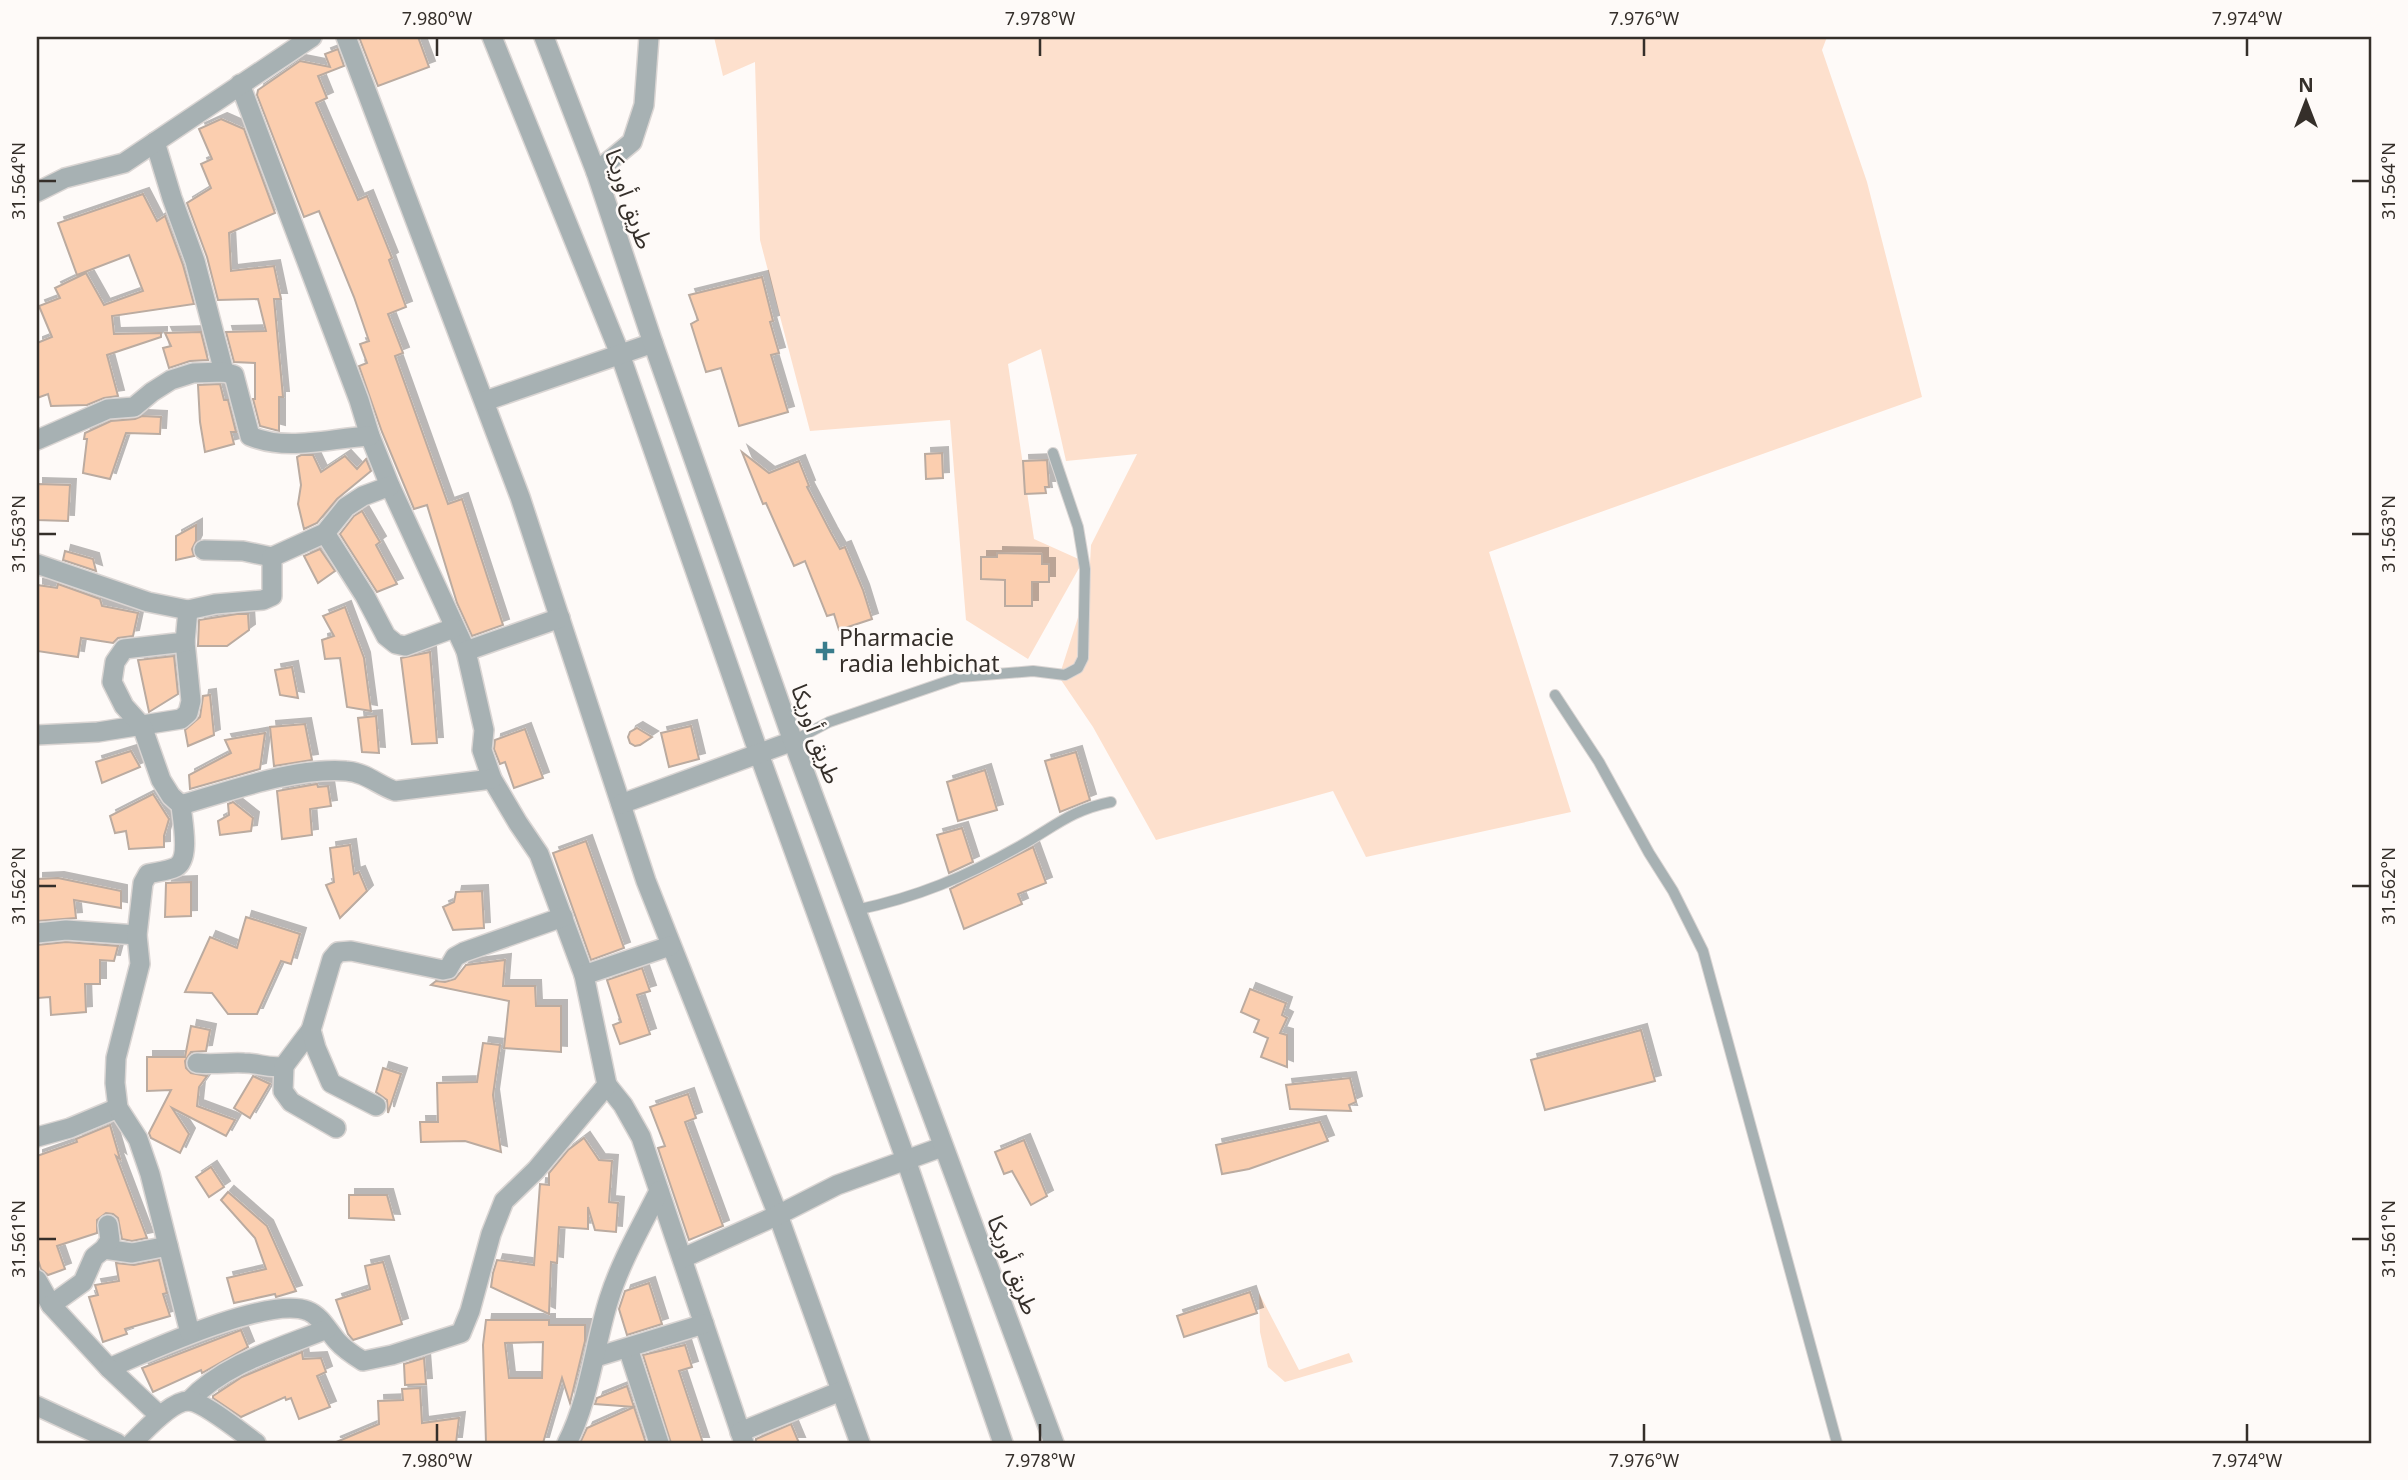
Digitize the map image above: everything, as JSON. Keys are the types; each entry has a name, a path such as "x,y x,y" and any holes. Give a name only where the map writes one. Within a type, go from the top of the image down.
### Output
{"street":[{"path":"37,192 65,178 124,163 312,37"},
{"path":"346,37 520,497 670,946 778,1215 860,1443"},
{"path":"492,37 620,354 759,754 906,1160 1003,1443"},
{"name":"طريق أوريكا","path":"544,37 596,172 793,741 1054,1443"},
{"path":"596,172 632,142 643,105 649,37"},
{"path":"240,84 359,400 370,436 390,486 466,651 484,730 482,750 492,779 539,854 563,917 584,975 607,1084 623,1105 641,1137 742,1438 841,1391"},
{"path":"155,142 195,261 224,372"},
{"path":"485,401 653,343"},
{"path":"37,440 108,409 134,407 171,380 193,373 224,372 234,375 250,436 274,443 314,443 370,436"},
{"path":"204,550 243,551 272,557 325,533 346,507 363,496 390,486"},
{"path":"325,533 365,596 386,636 396,644 405,646 454,628"},
{"path":"37,564 148,602 188,610 215,604 263,600 272,596 272,557"},
{"path":"37,734 86,733 181,719 188,713 191,701 184,642 188,610"},
{"path":"466,651 560,618"},
{"path":"184,642 124,649 115,662 112,682 124,706 142,726 161,780 171,796 181,805 184,852 181,863 175,868 148,874 143,883 136,935 140,964 116,1058 115,1083 118,1108 138,1139 190,1333"},
{"path":"621,804 793,741"},
{"path":"181,805 276,778 313,773 346,771 366,775 396,791 492,779"},
{"path":"336,1128 291,1102 283,1091 284,1066 311,1030 332,959 338,952 351,951 443,970 448,969 455,957 464,952 563,917"},
{"path":"37,933 66,930 136,935"},
{"path":"584,975 670,946"},
{"path":"311,1030 321,1063 331,1083 376,1106"},
{"path":"198,1063 244,1063 277,1068 284,1066"},
{"path":"109,1368 190,1333 281,1307 307,1310 319,1318 338,1342 363,1361 392,1355 461,1333 503,1201 536,1170 607,1084"},
{"path":"37,1137 70,1128 118,1108"},
{"path":"683,1258 837,1185 942,1147"},
{"path":"567,1443 575,1427 596,1357 609,1300 623,1262 659,1191"},
{"path":"51,1305 83,1282 94,1257 110,1240 108,1225"},
{"path":"104,1249 132,1253 168,1246"},
{"path":"37,1280 51,1305 109,1368 160,1416"},
{"path":"596,1357 704,1324"},
{"path":"132,1443 160,1416 179,1403 189,1401 212,1378 327,1329"},
{"path":"628,1348 659,1443"},
{"path":"189,1401 209,1410 256,1443"},
{"path":"37,1406 117,1443"}],"lane":[{"path":"793,741 829,722 960,677 1034,671 1065,675 1078,668 1083,658 1085,569 1078,527 1053,453"},
{"path":"1555,695 1599,762 1673,891 1703,951 1837,1443"},
{"path":"855,910 901,901 956,879 1074,813 1111,802"}],"shaded area":[{"path":"714,37 1827,37 1822,50 1867,182 1922,397 1489,552 1571,812 1366,857 1333,791 1156,840 1093,727 1059,677 1089,583 1091,545 1137,454 1066,461 1041,349 1008,364 1034,539 1083,561 1028,659 966,620 950,420 810,431 760,240 755,62 723,76"},
{"path":"1259,1293 1299,1370 1349,1353 1353,1362 1285,1382 1268,1367 1260,1332"}],"building":[{"path":"359,37 418,37 429,67 378,86"},
{"path":"338,49 344,66 318,76 327,98 316,103 358,200 367,196 392,258 389,260 406,307 388,314 403,353 395,356 448,504 462,499 503,625 472,636 457,603 427,505 414,509 382,432 359,366 367,363 360,344 369,341 354,297 319,211 304,217 257,95 258,90 300,61 330,67 325,54"},
{"path":"221,119 244,129 275,213 229,233 231,271 274,266 281,299 274,299 283,397 279,397 279,431 260,426 253,399 255,363 234,362 226,332 266,331 258,299 218,300 207,257 187,203 211,188 201,164 212,159 199,129"},
{"path":"143,194 157,221 165,216 194,304 112,316 114,334 161,333 161,337 107,355 118,396 87,405 51,406 48,394 37,398 37,343 52,337 39,306 60,298 55,288 86,273 104,305 143,291 129,255 77,275 58,223"},
{"path":"762,277 779,353 771,355 788,412 739,426 721,368 706,372 691,324 698,320 689,295"},
{"path":"201,332 208,360 190,361 169,368 163,348 171,346 165,333"},
{"path":"220,384 224,400 228,400 236,432 231,432 234,444 205,452 198,385"},
{"path":"142,416 161,417 160,434 126,433 110,479 83,473 87,439 84,439 85,433 111,421"},
{"path":"742,452 769,473 799,461 809,486 807,487 831,533 840,549 845,547 872,619 839,630 834,614 827,616 805,561 794,566 766,503 763,504"},
{"path":"942,453 943,478 926,479 925,454"},
{"path":"313,455 321,472 345,456 357,469 366,459 371,471 337,499 317,523 304,529 298,504 301,485 297,457"},
{"path":"1047,460 1049,487 1045,487 1046,493 1025,494 1023,461"},
{"path":"37,484 70,485 68,521 37,520"},
{"path":"362,511 380,542 376,545 397,584 377,592 340,534 354,516"},
{"path":"196,525 196,541 192,549 194,556 176,560 176,536"},
{"path":"320,549 335,571 318,583 304,556"},
{"path":"65,551 93,559 96,571 63,560"},
{"path":"997,553 1042,554 1042,564 1049,564 1049,582 1032,582 1032,606 1005,606 1005,580 981,579 981,557 997,557"},
{"path":"58,584 100,599 102,606 138,613 133,636 118,638 113,643 81,638 78,657 37,651 37,585 57,588"},
{"path":"345,607 364,658 371,711 347,707 340,658 325,659 322,640 334,636 323,616"},
{"path":"248,614 249,630 227,646 198,646 199,620"},
{"path":"430,652 437,743 412,744 401,658"},
{"path":"174,656 178,694 149,712 138,660"},
{"path":"292,667 298,698 280,695 275,670"},
{"path":"210,695 214,735 188,746 185,730 200,717 203,696"},
{"path":"376,716 379,753 362,752 358,718"},
{"path":"305,724 312,760 274,766 270,727"},
{"path":"691,726 699,759 669,767 661,733"},
{"path":"637,728 652,737 635,746 630,743 628,737 630,732"},
{"path":"525,729 543,778 514,788 505,762 500,764 494,749 495,740"},
{"path":"265,733 260,769 190,789 189,775 231,753 225,740"},
{"path":"131,751 140,767 102,783 96,762"},
{"path":"1076,752 1090,800 1060,812 1045,761"},
{"path":"985,770 997,810 958,821 947,782"},
{"path":"317,784 318,787 328,786 331,806 310,809 312,835 282,839 277,791"},
{"path":"153,794 169,819 164,847 129,849 126,831 115,833 110,816"},
{"path":"233,802 253,818 251,831 220,835 218,821 229,815 228,804"},
{"path":"962,828 973,862 949,873 937,835"},
{"path":"586,841 624,948 591,960 553,853"},
{"path":"350,845 354,874 359,872 367,891 340,918 326,885 334,882 330,848"},
{"path":"1033,847 1046,883 1018,894 1022,904 964,929 950,889"},
{"path":"58,878 121,891 121,908 74,900 76,918 37,921 37,879"},
{"path":"191,882 191,916 165,917 166,883"},
{"path":"482,891 484,928 453,930 443,907 454,902 456,892"},
{"path":"246,917 300,934 291,964 281,961 257,1014 228,1014 212,993 185,992 210,937 237,948"},
{"path":"66,942 118,946 114,961 100,960 100,984 85,984 86,1012 51,1015 50,997 38,998 37,945"},
{"path":"505,960 503,986 535,986 536,1006 561,1006 561,1052 504,1048 509,1001 431,985 436,981 455,979 466,965"},
{"path":"642,968 650,991 637,995 650,1034 620,1044 613,1025 621,1022 607,980"},
{"path":"1250,989 1286,1003 1282,1015 1287,1018 1280,1033 1287,1035 1287,1067 1261,1057 1268,1038 1254,1032 1259,1020 1241,1012"},
{"path":"191,1026 210,1030 206,1051 191,1052 185,1061 186,1068 191,1073 207,1076 199,1087 197,1106 235,1120 226,1136 172,1108 189,1134 180,1153 151,1138 149,1133 171,1090 147,1091 147,1057 185,1057"},
{"path":"1641,1030 1655,1081 1545,1110 1531,1060"},
{"path":"483,1043 500,1045 493,1095 501,1152 465,1141 421,1142 420,1122 438,1122 437,1083 477,1082"},
{"path":"383,1068 401,1074 388,1113 387,1100 376,1092"},
{"path":"253,1076 270,1084 250,1118 234,1108"},
{"path":"1350,1078 1356,1102 1349,1105 1351,1111 1290,1109 1286,1085"},
{"path":"688,1094 696,1118 685,1122 723,1226 689,1240 658,1148 665,1146 650,1107"},
{"path":"1320,1122 1328,1141 1249,1169 1222,1174 1216,1145"},
{"path":"110,1125 120,1159 116,1156 147,1238 132,1241 122,1239 118,1218 106,1213 97,1220 97,1233 57,1246 65,1269 48,1275 41,1269 37,1257 37,1156 77,1142 76,1139"},
{"path":"584,1138 599,1160 612,1161 609,1202 618,1203 616,1232 595,1230 588,1207 588,1229 559,1227 557,1263 551,1262 549,1314 491,1287 493,1273 497,1260 534,1265 540,1184 549,1185 549,1173 568,1150"},
{"path":"1024,1140 1047,1196 1031,1205 1012,1171 1004,1174 995,1152"},
{"path":"211,1167 224,1187 209,1197 196,1177"},
{"path":"228,1192 267,1226 296,1291 234,1303 227,1278 266,1269 255,1238 221,1200"},
{"path":"349,1195 387,1195 394,1220 349,1218"},
{"path":"159,1260 167,1293 163,1294 170,1316 125,1329 127,1334 103,1342 89,1297 98,1295 95,1285 119,1281 116,1263 134,1265"},
{"path":"383,1262 402,1324 353,1340 348,1334 336,1300 370,1289 365,1266"},
{"path":"649,1283 662,1324 627,1335 619,1309 625,1291"},
{"path":"1250,1292 1257,1313 1184,1337 1177,1316"},
{"path":"486,1320 549,1320 549,1325 585,1325 585,1341 570,1403 562,1378 543,1443 486,1443 483,1345","holes":["543,1342 542,1378 509,1378 505,1343"]},
{"path":"241,1330 248,1347 202,1373 201,1370 153,1392 142,1368"},
{"path":"685,1345 692,1367 679,1371 703,1443 671,1443 643,1355"},
{"path":"302,1352 303,1359 321,1358 326,1372 317,1376 330,1407 299,1419 291,1398 286,1400 285,1397 241,1417 213,1398 242,1377"},
{"path":"424,1358 426,1384 405,1385 404,1364"},
{"path":"627,1386 634,1407 595,1404 597,1398"},
{"path":"420,1388 422,1423 459,1418 456,1443 334,1443 379,1424 378,1401 403,1400 402,1389"},
{"path":"634,1407 646,1443 580,1443 587,1428"},
{"path":"791,1424 799,1443 756,1443 756,1439"}],"place":[{"name":"Pharmacie radia lehbichat","path":"825,651"}]}
